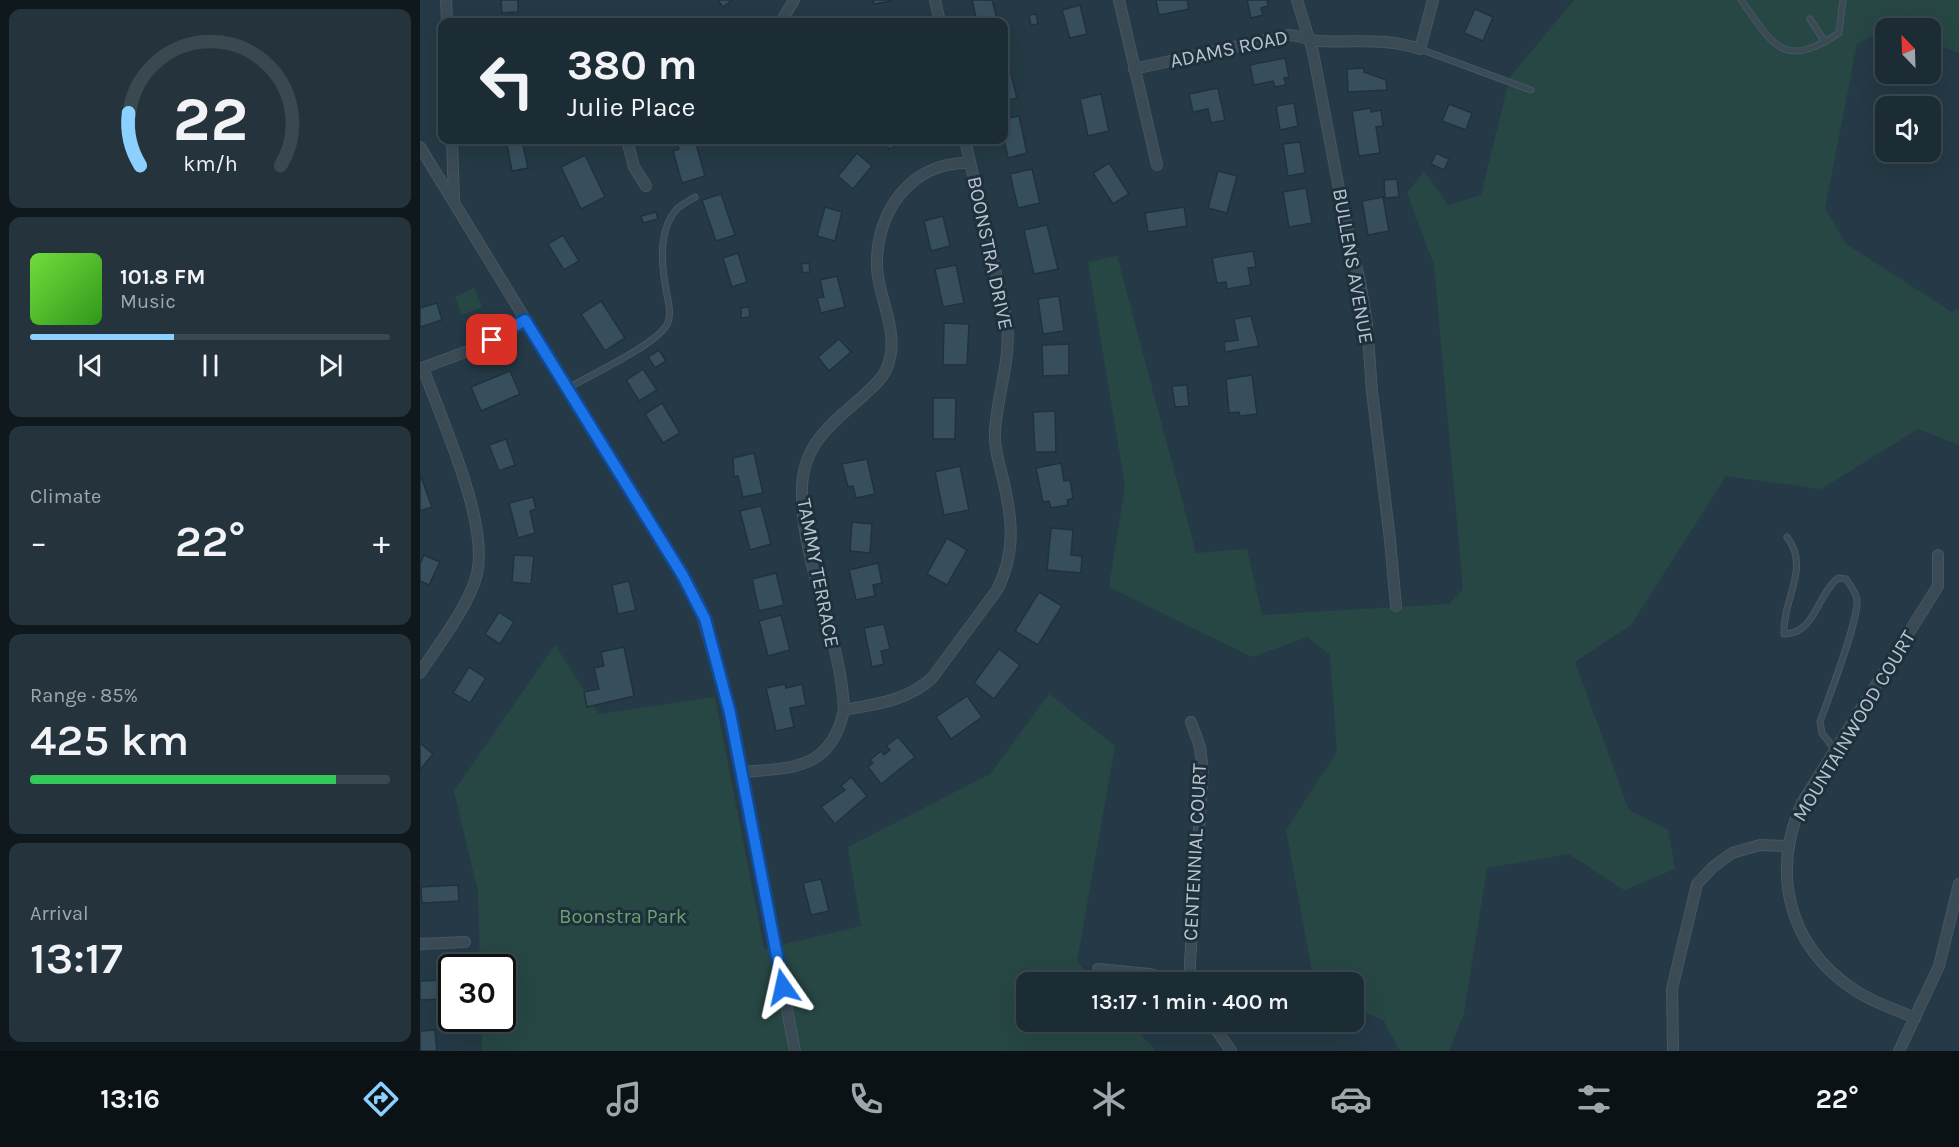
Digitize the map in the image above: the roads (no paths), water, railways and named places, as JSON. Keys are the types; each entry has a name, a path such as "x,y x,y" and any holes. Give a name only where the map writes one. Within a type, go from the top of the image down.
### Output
{"street":[{"path":"446,0 447,18"},
{"path":"783,18 794,0"},
{"path":"935,0 939,18"},
{"path":"1119,0 1158,165"},
{"name":"BULLENS AVENUE","path":"1297,0 1308,37 1367,324 1372,391 1396,606"},
{"path":"1420,49 1433,0"},
{"name":"ADAMS ROAD","path":"1134,69 1288,35 1308,37 1318,41 1395,41 1420,49"},
{"path":"452,144 454,204"},
{"path":"628,144 632,161 646,186"},
{"name":"BOONSTRA DRIVE","path":"844,710 909,696 932,678 997,590 1010,559 1012,522 996,450 995,430 1008,362 1008,332 966,144"},
{"path":"420,147 698,602 730,713 795,1051"},
{"name":"TAMMY TERRACE","path":"741,772 803,765 815,760 835,740 844,710 802,503 805,467 815,441 825,428 879,382 890,358 891,328 877,269 882,230 888,212 908,184 922,174 947,164 970,163"},
{"path":"420,673 471,590 477,575 479,549 472,505 422,369 481,346 525,320"},
{"name":"MOUNTAINWOOD COURT","path":"1915,1018 1854,990 1824,965 1812,950 1791,907 1787,891 1788,846 1802,804 1938,586 1938,555"},
{"name":"CENTENNIAL COURT","path":"1191,722 1200,747 1203,771 1191,972"},
{"path":"1673,1051 1672,989 1697,884 1713,867 1732,853 1760,845 1788,846"},
{"path":"1899,1051 1946,946 1959,884"},
{"path":"420,944 465,942"},
{"path":"1098,969 1129,972"},
{"path":"1218,1032 1231,1051"}],"lane":[{"path":"1742,0 1766,34 1782,49 1806,51 1839,33 1843,0"},
{"path":"1810,19 1825,42"},
{"name":"ADAMS ROAD","path":"1420,49 1531,90"},
{"path":"567,389 651,341 666,326 670,312 663,273 663,249 668,223 676,209 695,197"},
{"path":"1787,537 1798,556 1798,570 1783,622 1784,634 1794,634 1806,626 1830,584 1838,579 1846,579 1853,589 1857,602 1844,653 1820,722 1822,733 1835,750"}],"park label":[{"name":"Boonstra Park","path":"623,916"}]}
